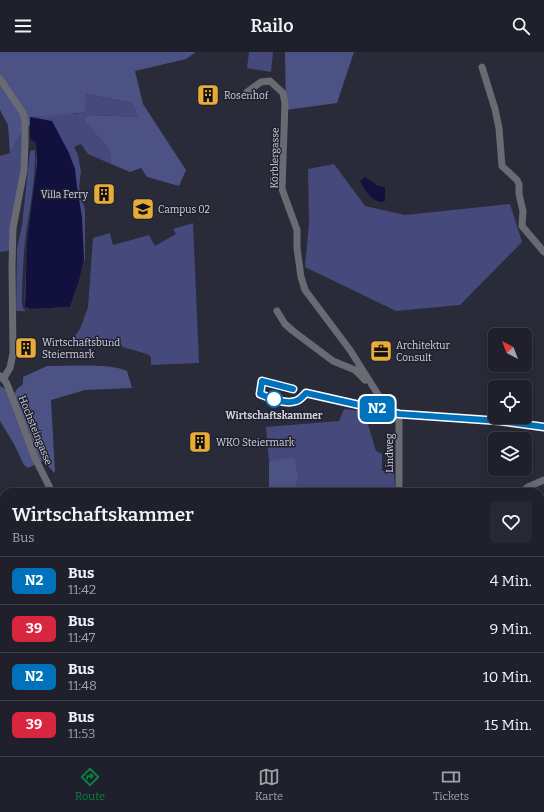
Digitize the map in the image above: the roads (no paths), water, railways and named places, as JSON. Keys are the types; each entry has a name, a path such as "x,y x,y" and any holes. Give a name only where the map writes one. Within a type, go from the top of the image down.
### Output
{"street":[{"path":"482,67 496,115 502,166 517,180 519,184 519,194 523,211 522,226 544,252"},
{"path":"0,79 23,113 25,121 24,170 13,228 13,353 10,368 1,378"},
{"name":"Körblergasse","path":"247,92 261,82 270,81 282,93 285,103 282,189 297,230 297,248 301,277 306,290 350,350 389,412"},
{"name":"Körblergasse","path":"277,311 285,324 293,331 333,361 355,370 372,387"},
{"name":"Hochsteingasse","path":"1,378 9,389 35,458 50,488"},
{"path":"306,393 399,414 500,421 544,427"},
{"name":"Lindweg","path":"399,414 399,488"},
{"path":"527,488 544,480"}],"place":[{"name":"Rosenhof","path":"208,95"},
{"name":"Villa Ferry","path":"104,194"},
{"name":"Campus 02","path":"143,209"},
{"name":"Wirtschaftsbund Steiermark","path":"26,348"},
{"name":"Architektur Consult","path":"381,351"},
{"name":"Wirtschaftskammer","path":"274,399"},
{"name":"WKO Steiermark","path":"200,442"}]}
